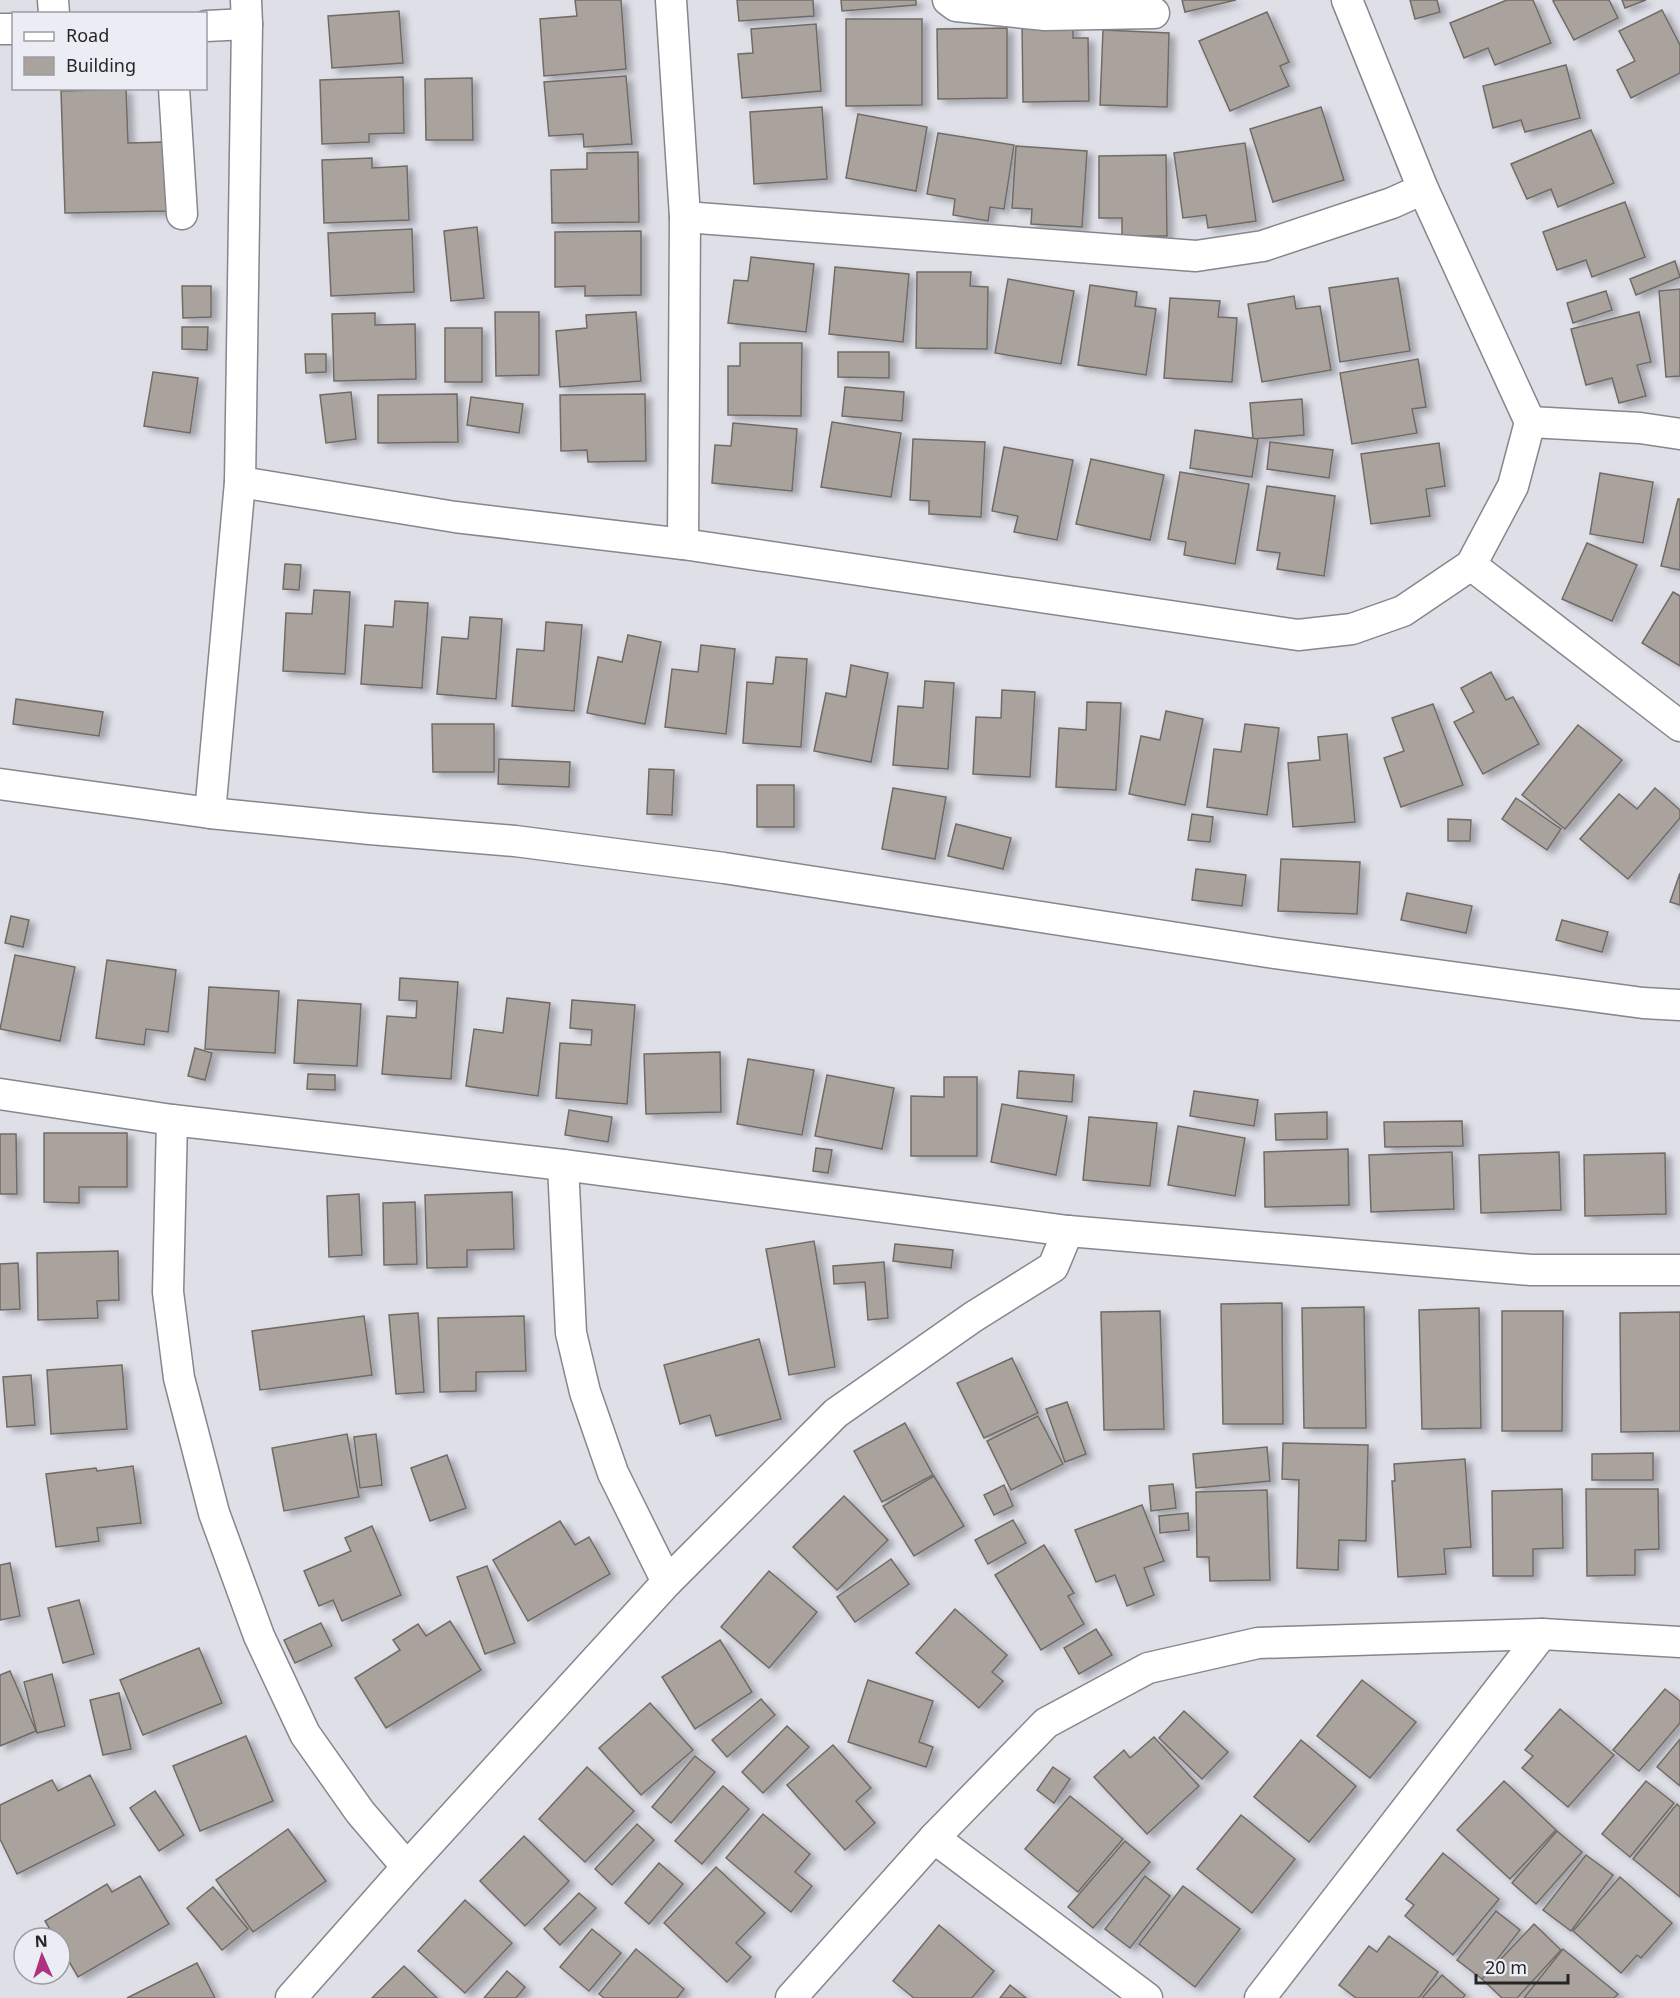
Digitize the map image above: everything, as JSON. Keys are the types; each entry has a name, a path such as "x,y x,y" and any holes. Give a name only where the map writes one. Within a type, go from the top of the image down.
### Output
{"street":[{"path":"671,0 685,217 683,544"},
{"path":"948,0 956,6 1045,15 1154,13"},
{"path":"240,483 455,517 683,544 1298,635 1352,629 1403,611 1471,565 1513,486 1530,422 1424,189 1347,0"},
{"path":"207,26 246,12 240,483 210,813"},
{"path":"174,90 182,214"},
{"path":"685,217 1196,256 1263,246 1392,203 1424,189"},
{"path":"1530,422 1640,428 1680,434"},
{"path":"1471,565 1680,726"},
{"path":"0,784 210,813 538,844 724,868 1285,954 1643,1003 1680,1005"},
{"path":"0,1094 172,1120 563,1165 1068,1231 1531,1270 1680,1270"},
{"path":"172,1120 168,1292 179,1378 214,1513 259,1636 306,1734 360,1812 407,1867"},
{"path":"563,1165 571,1333 585,1392 613,1473 667,1582"},
{"path":"291,1998 667,1582 836,1413 973,1317 1053,1267 1068,1231"},
{"path":"791,1998 934,1838 1046,1723 1148,1668 1258,1643 1542,1634 1680,1642"},
{"path":"1260,1998 1542,1634"},
{"path":"934,1838 1147,1998"}],"building":[{"path":"575,0 621,0 626,69 544,76 540,19 577,16"},
{"path":"737,0 813,0 814,16 739,21"},
{"path":"841,0 916,0 916,5 842,11"},
{"path":"1182,0 1236,0 1185,12"},
{"path":"1410,0 1437,0 1440,12 1415,19"},
{"path":"1507,0 1533,0 1551,43 1495,65 1488,48 1464,58 1450,23"},
{"path":"1609,0 1618,18 1574,40 1553,1"},
{"path":"1622,0 1646,0 1625,8"},
{"path":"1662,10 1680,45 1680,73 1631,98 1617,70 1635,61 1619,31"},
{"path":"399,11 403,63 332,68 328,16"},
{"path":"1267,12 1289,62 1280,66 1289,86 1230,111 1199,41"},
{"path":"846,19 922,19 922,105 846,106"},
{"path":"1073,23 1073,38 1088,38 1089,101 1023,102 1022,24"},
{"path":"816,24 821,91 742,98 738,54 753,53 751,29"},
{"path":"1007,28 1007,98 938,99 937,29"},
{"path":"1103,30 1169,33 1167,107 1100,105"},
{"path":"1566,65 1580,118 1525,132 1521,120 1493,128 1483,86"},
{"path":"626,76 632,144 584,147 583,134 549,136 544,82"},
{"path":"403,77 404,133 369,134 369,142 322,144 320,80"},
{"path":"472,78 473,140 426,140 425,79"},
{"path":"126,90 128,143 167,142 169,211 65,213 61,91"},
{"path":"822,107 827,179 754,184 750,112"},
{"path":"1321,107 1344,180 1273,202 1250,129"},
{"path":"858,114 927,127 916,191 846,178"},
{"path":"1591,130 1614,183 1558,207 1551,189 1527,199 1511,164"},
{"path":"938,133 1014,145 1004,209 990,207 988,221 953,215 955,199 927,194"},
{"path":"1245,143 1256,221 1208,228 1206,215 1183,218 1174,153"},
{"path":"1016,146 1087,151 1082,227 1031,224 1032,209 1012,208"},
{"path":"638,152 639,222 552,223 551,170 587,169 587,153"},
{"path":"1166,155 1167,236 1122,236 1122,218 1099,218 1099,156"},
{"path":"372,158 372,168 407,166 409,220 324,223 322,160"},
{"path":"1625,202 1645,257 1592,277 1586,260 1557,270 1543,232"},
{"path":"477,227 484,298 451,301 444,231"},
{"path":"412,229 414,292 331,296 328,233"},
{"path":"641,231 641,295 585,296 585,286 555,287 555,232"},
{"path":"751,257 814,264 806,332 728,323 734,280 748,281"},
{"path":"1675,261 1680,277 1636,295 1630,279"},
{"path":"835,267 909,274 903,342 829,334"},
{"path":"917,272 971,272 970,286 988,287 987,349 916,348"},
{"path":"1398,278 1410,351 1340,362 1329,288"},
{"path":"1008,279 1074,291 1061,364 995,353"},
{"path":"1090,285 1137,292 1135,306 1156,309 1146,375 1078,365"},
{"path":"182,286 211,286 211,317 183,318"},
{"path":"1680,289 1680,376 1666,377 1659,291"},
{"path":"1606,291 1612,310 1573,323 1567,303"},
{"path":"1294,296 1296,309 1320,306 1331,370 1262,382 1248,304"},
{"path":"1170,298 1220,301 1218,317 1237,318 1232,382 1164,378"},
{"path":"495,312 539,312 539,375 496,376"},
{"path":"636,312 641,381 560,387 556,331 587,328 586,315"},
{"path":"1639,312 1651,362 1637,365 1646,396 1619,403 1612,378 1586,385 1571,329"},
{"path":"375,313 375,325 415,324 416,379 334,381 332,314"},
{"path":"182,327 208,327 207,350 182,349"},
{"path":"445,328 482,328 482,382 445,382"},
{"path":"740,343 802,343 801,416 728,415 728,366 740,366"},
{"path":"838,352 889,352 889,378 838,377"},
{"path":"305,354 326,354 326,372 306,373"},
{"path":"1418,359 1426,407 1412,409 1417,433 1352,444 1340,373"},
{"path":"153,372 198,378 190,433 144,426"},
{"path":"845,387 904,392 902,421 842,416"},
{"path":"351,392 356,439 326,443 320,395"},
{"path":"457,394 458,442 378,443 378,395"},
{"path":"645,394 646,461 588,462 587,450 561,451 560,395"},
{"path":"471,397 523,404 519,433 467,425"},
{"path":"1302,399 1304,435 1253,439 1250,403"},
{"path":"832,422 901,433 891,497 821,487"},
{"path":"733,423 797,429 792,491 712,483 715,445 731,446"},
{"path":"1195,430 1258,439 1252,477 1190,468"},
{"path":"913,439 985,442 981,517 929,514 929,501 910,500"},
{"path":"1270,442 1333,450 1329,478 1267,469"},
{"path":"1439,443 1445,486 1426,489 1430,516 1371,524 1361,454"},
{"path":"1004,447 1073,460 1057,540 1014,532 1018,516 992,511"},
{"path":"1091,459 1164,475 1150,540 1076,524"},
{"path":"1180,472 1249,484 1235,564 1184,555 1186,542 1168,539"},
{"path":"1600,473 1653,482 1643,543 1590,534"},
{"path":"1267,486 1335,496 1324,576 1277,569 1280,553 1257,550"},
{"path":"1678,499 1680,499 1680,570 1661,566"},
{"path":"1587,543 1637,565 1612,621 1562,599"},
{"path":"285,564 301,565 299,590 283,589"},
{"path":"314,590 350,592 345,674 283,671 286,613 312,614"},
{"path":"1673,592 1680,596 1680,666 1642,643"},
{"path":"395,601 428,603 422,688 361,684 365,625 393,627"},
{"path":"470,617 502,619 496,699 437,694 442,637 468,639"},
{"path":"546,622 582,625 574,711 512,706 517,649 544,651"},
{"path":"628,635 661,642 645,724 587,713 598,657 622,662"},
{"path":"701,645 735,649 726,734 665,727 672,669 698,672"},
{"path":"776,657 807,659 801,747 743,743 747,682 773,684"},
{"path":"851,665 888,673 871,762 814,751 826,693 846,697"},
{"path":"1491,672 1506,700 1513,697 1539,744 1483,774 1454,722 1474,712 1461,688"},
{"path":"925,681 954,683 948,769 893,765 898,706 923,708"},
{"path":"1002,690 1035,692 1030,777 973,774 976,717 1001,718"},
{"path":"16,699 103,712 99,736 13,724"},
{"path":"1087,702 1121,703 1116,790 1056,787 1059,728 1086,730"},
{"path":"1433,704 1463,785 1401,807 1384,758 1404,751 1392,718"},
{"path":"1166,711 1203,719 1185,805 1129,794 1141,736 1160,740"},
{"path":"432,724 494,724 494,772 433,772"},
{"path":"1245,724 1279,728 1267,815 1207,807 1214,749 1241,752"},
{"path":"1578,725 1622,760 1565,829 1522,795"},
{"path":"1347,734 1355,822 1293,827 1288,763 1320,760 1318,737"},
{"path":"499,759 570,762 569,787 498,784"},
{"path":"649,769 674,770 672,815 647,814"},
{"path":"757,785 794,785 794,827 757,827"},
{"path":"893,788 946,797 935,859 882,849"},
{"path":"1655,788 1680,810 1680,818 1628,879 1580,839 1619,794 1637,809"},
{"path":"1516,798 1561,829 1547,850 1502,819"},
{"path":"1192,814 1213,817 1210,842 1188,840"},
{"path":"1448,819 1471,820 1470,841 1448,841"},
{"path":"956,824 1011,838 1003,869 948,856"},
{"path":"1281,859 1360,862 1357,914 1278,911"},
{"path":"1196,869 1246,875 1242,906 1192,900"},
{"path":"1680,873 1680,905 1670,902"},
{"path":"1407,893 1472,906 1466,933 1401,920"},
{"path":"11,916 29,920 23,947 5,943"},
{"path":"1562,920 1608,932 1602,952 1556,940"},
{"path":"15,955 75,967 60,1041 0,1029"},
{"path":"107,960 176,970 168,1032 146,1029 144,1045 96,1038"},
{"path":"400,978 458,982 451,1079 382,1074 387,1016 416,1018 417,1001 399,1000"},
{"path":"209,987 279,991 275,1053 205,1049"},
{"path":"507,998 550,1003 538,1096 466,1086 474,1029 503,1033"},
{"path":"298,1000 361,1004 357,1066 294,1063"},
{"path":"572,1000 635,1005 627,1104 556,1098 560,1043 591,1045 592,1030 570,1028"},
{"path":"195,1048 212,1053 205,1080 188,1076"},
{"path":"720,1052 721,1112 646,1114 644,1054"},
{"path":"748,1059 814,1070 802,1135 737,1124"},
{"path":"1019,1071 1074,1075 1072,1102 1017,1098"},
{"path":"308,1074 335,1075 335,1090 307,1089"},
{"path":"827,1075 894,1088 882,1149 815,1136"},
{"path":"944,1077 977,1077 977,1156 911,1156 911,1096 944,1097"},
{"path":"1194,1091 1258,1100 1254,1126 1190,1116"},
{"path":"1002,1104 1067,1116 1056,1175 991,1162"},
{"path":"569,1110 612,1117 608,1142 565,1135"},
{"path":"1327,1112 1327,1139 1276,1140 1275,1114"},
{"path":"1089,1117 1157,1123 1150,1186 1083,1180"},
{"path":"1462,1121 1463,1146 1385,1147 1384,1122"},
{"path":"1178,1126 1245,1138 1235,1196 1168,1185"},
{"path":"44,1133 127,1133 127,1187 79,1187 79,1203 44,1202"},
{"path":"0,1134 16,1134 17,1194 0,1194"},
{"path":"816,1148 832,1150 828,1173 813,1171"},
{"path":"1348,1149 1349,1205 1265,1207 1264,1152"},
{"path":"1452,1152 1454,1209 1371,1212 1369,1155"},
{"path":"1559,1152 1561,1210 1481,1213 1479,1155"},
{"path":"1665,1153 1666,1214 1585,1216 1584,1155"},
{"path":"512,1192 514,1249 467,1250 467,1267 427,1268 425,1195"},
{"path":"359,1194 362,1255 329,1257 327,1196"},
{"path":"415,1202 417,1264 384,1265 383,1203"},
{"path":"814,1241 835,1367 789,1375 766,1249"},
{"path":"895,1244 953,1250 951,1268 893,1261"},
{"path":"118,1251 119,1300 97,1301 98,1318 38,1320 37,1253"},
{"path":"884,1262 888,1318 868,1320 865,1282 834,1284 833,1266"},
{"path":"18,1263 20,1309 0,1310 0,1264"},
{"path":"1282,1303 1283,1424 1223,1424 1221,1304"},
{"path":"1364,1307 1366,1428 1304,1428 1302,1308"},
{"path":"1479,1308 1481,1428 1422,1429 1419,1310"},
{"path":"1160,1311 1164,1429 1104,1430 1101,1312"},
{"path":"1502,1311 1563,1311 1562,1431 1502,1431"},
{"path":"1680,1312 1680,1431 1621,1432 1620,1313"},
{"path":"418,1313 424,1392 396,1394 389,1315"},
{"path":"364,1316 372,1375 260,1390 252,1331"},
{"path":"524,1316 526,1371 476,1372 476,1391 440,1392 438,1318"},
{"path":"759,1339 781,1419 716,1436 710,1415 680,1424 664,1365"},
{"path":"1012,1358 1038,1413 984,1438 957,1383"},
{"path":"122,1365 127,1429 51,1434 47,1370"},
{"path":"31,1375 35,1425 7,1427 3,1377"},
{"path":"1067,1402 1086,1454 1065,1462 1046,1409"},
{"path":"1038,1416 1063,1464 1011,1490 987,1441"},
{"path":"905,1423 933,1475 882,1502 854,1451"},
{"path":"347,1434 359,1497 284,1511 272,1448"},
{"path":"376,1434 382,1485 360,1488 354,1437"},
{"path":"1283,1443 1368,1445 1366,1541 1339,1540 1338,1570 1297,1568 1299,1480 1282,1479"},
{"path":"1267,1447 1270,1481 1196,1488 1193,1454"},
{"path":"1653,1453 1653,1480 1592,1480 1592,1454"},
{"path":"447,1455 466,1508 430,1521 411,1468"},
{"path":"1465,1459 1471,1547 1444,1549 1446,1574 1398,1577 1392,1481 1395,1481 1394,1464"},
{"path":"133,1466 141,1523 97,1528 99,1541 56,1547 46,1474"},
{"path":"934,1476 964,1526 914,1556 883,1506"},
{"path":"1173,1484 1176,1508 1151,1511 1149,1486"},
{"path":"1004,1485 1013,1506 994,1515 984,1495"},
{"path":"1562,1489 1563,1548 1533,1549 1533,1576 1493,1576 1492,1491"},
{"path":"1586,1489 1658,1489 1659,1549 1635,1550 1635,1575 1587,1576"},
{"path":"1267,1490 1270,1580 1210,1581 1209,1557 1197,1557 1196,1492"},
{"path":"844,1496 888,1540 837,1590 793,1547"},
{"path":"1142,1505 1164,1561 1144,1568 1154,1595 1127,1606 1115,1575 1096,1582 1075,1530"},
{"path":"1188,1513 1189,1530 1160,1533 1159,1516"},
{"path":"1013,1520 1026,1543 988,1564 975,1540"},
{"path":"560,1521 575,1545 589,1537 610,1574 528,1621 493,1560"},
{"path":"372,1526 401,1595 342,1621 333,1600 319,1606 304,1571 351,1551 345,1538"},
{"path":"1044,1545 1074,1593 1068,1596 1084,1624 1041,1650 995,1575"},
{"path":"891,1559 909,1584 855,1622 837,1597"},
{"path":"10,1563 20,1616 0,1620 0,1565"},
{"path":"487,1566 515,1643 485,1654 457,1577"},
{"path":"769,1571 817,1612 769,1668 721,1627"},
{"path":"79,1600 94,1654 63,1663 48,1608"},
{"path":"955,1609 1007,1655 992,1672 1003,1681 979,1708 916,1653"},
{"path":"450,1621 481,1670 386,1728 355,1678 400,1650 393,1640 418,1624 426,1636"},
{"path":"321,1623 332,1646 295,1663 284,1640"},
{"path":"1096,1629 1112,1655 1079,1674 1064,1648"},
{"path":"720,1640 752,1692 695,1729 662,1677"},
{"path":"199,1648 222,1703 143,1735 120,1680"},
{"path":"10,1671 36,1731 0,1746 0,1675"},
{"path":"52,1674 65,1726 37,1733 24,1682"},
{"path":"868,1680 933,1701 919,1742 933,1747 926,1767 848,1742"},
{"path":"1362,1680 1416,1722 1370,1778 1317,1736"},
{"path":"1665,1689 1680,1701 1680,1723 1639,1771 1613,1750"},
{"path":"119,1693 131,1749 103,1755 90,1700"},
{"path":"761,1699 775,1715 727,1757 712,1740"},
{"path":"650,1703 693,1750 641,1795 599,1748"},
{"path":"1560,1709 1614,1755 1568,1807 1522,1768 1533,1756 1525,1750"},
{"path":"1184,1711 1228,1752 1202,1779 1159,1738"},
{"path":"787,1726 809,1747 763,1793 742,1772"},
{"path":"246,1736 273,1801 200,1831 173,1766"},
{"path":"1154,1737 1199,1786 1147,1834 1094,1777 1124,1750 1130,1758"},
{"path":"1680,1739 1680,1786 1657,1767"},
{"path":"1301,1740 1356,1786 1309,1842 1254,1797"},
{"path":"833,1745 871,1788 856,1801 875,1823 845,1850 787,1785"},
{"path":"695,1756 715,1772 671,1823 652,1807"},
{"path":"587,1767 634,1811 585,1862 539,1819"},
{"path":"1053,1767 1070,1779 1054,1803 1037,1790"},
{"path":"90,1775 115,1825 17,1874 0,1839 0,1805 52,1780 58,1791"},
{"path":"1504,1781 1556,1830 1510,1879 1457,1830"},
{"path":"1646,1781 1674,1803 1630,1857 1602,1834"},
{"path":"723,1786 749,1809 702,1864 675,1841"},
{"path":"155,1791 184,1835 159,1851 130,1808"},
{"path":"1070,1796 1123,1839 1078,1892 1025,1849"},
{"path":"1677,1804 1680,1807 1680,1897 1633,1859"},
{"path":"763,1814 810,1854 795,1872 812,1886 791,1912 726,1858"},
{"path":"1241,1815 1295,1859 1252,1913 1197,1869"},
{"path":"637,1824 654,1840 612,1885 595,1869"},
{"path":"288,1829 326,1881 253,1932 216,1880"},
{"path":"1557,1831 1582,1852 1536,1904 1512,1883"},
{"path":"524,1836 569,1881 525,1926 480,1881"},
{"path":"1125,1841 1150,1862 1093,1928 1068,1907"},
{"path":"1443,1853 1499,1899 1453,1955 1405,1916 1414,1905 1406,1899"},
{"path":"1586,1855 1613,1875 1571,1931 1543,1910"},
{"path":"659,1863 683,1884 649,1924 625,1903"},
{"path":"716,1867 765,1913 736,1943 751,1957 727,1982 664,1923"},
{"path":"140,1876 169,1924 78,1977 72,1967 72,1926 48,1926 45,1921 107,1884 112,1892"},
{"path":"1145,1876 1170,1896 1130,1948 1105,1929"},
{"path":"1620,1877 1672,1923 1641,1958 1637,1955 1621,1973 1573,1931"},
{"path":"1183,1886 1240,1929 1195,1987 1139,1944"},
{"path":"213,1887 248,1929 222,1950 187,1908"},
{"path":"579,1893 596,1908 560,1945 544,1929"},
{"path":"465,1900 512,1943 465,1993 418,1951"},
{"path":"1496,1911 1520,1930 1482,1979 1457,1960"},
{"path":"1534,1924 1561,1950 1517,1998 1502,1998 1482,1979"},
{"path":"939,1925 994,1971 972,1998 914,1998 893,1981"},
{"path":"592,1929 621,1953 589,1991 560,1967"},
{"path":"1389,1936 1438,1972 1419,1998 1356,1998 1339,1985 1369,1946 1377,1952"},
{"path":"636,1949 684,1989 677,1998 604,1998 599,1994"},
{"path":"1563,1949 1618,1994 1614,1998 1524,1998"},
{"path":"197,1963 215,1998 127,1998"},
{"path":"404,1966 437,1998 372,1998"},
{"path":"507,1971 525,1987 516,1998 484,1998"},
{"path":"1442,1975 1465,1995 1463,1998 1422,1998"},
{"path":"1010,1985 1026,1998 1000,1998"}]}
